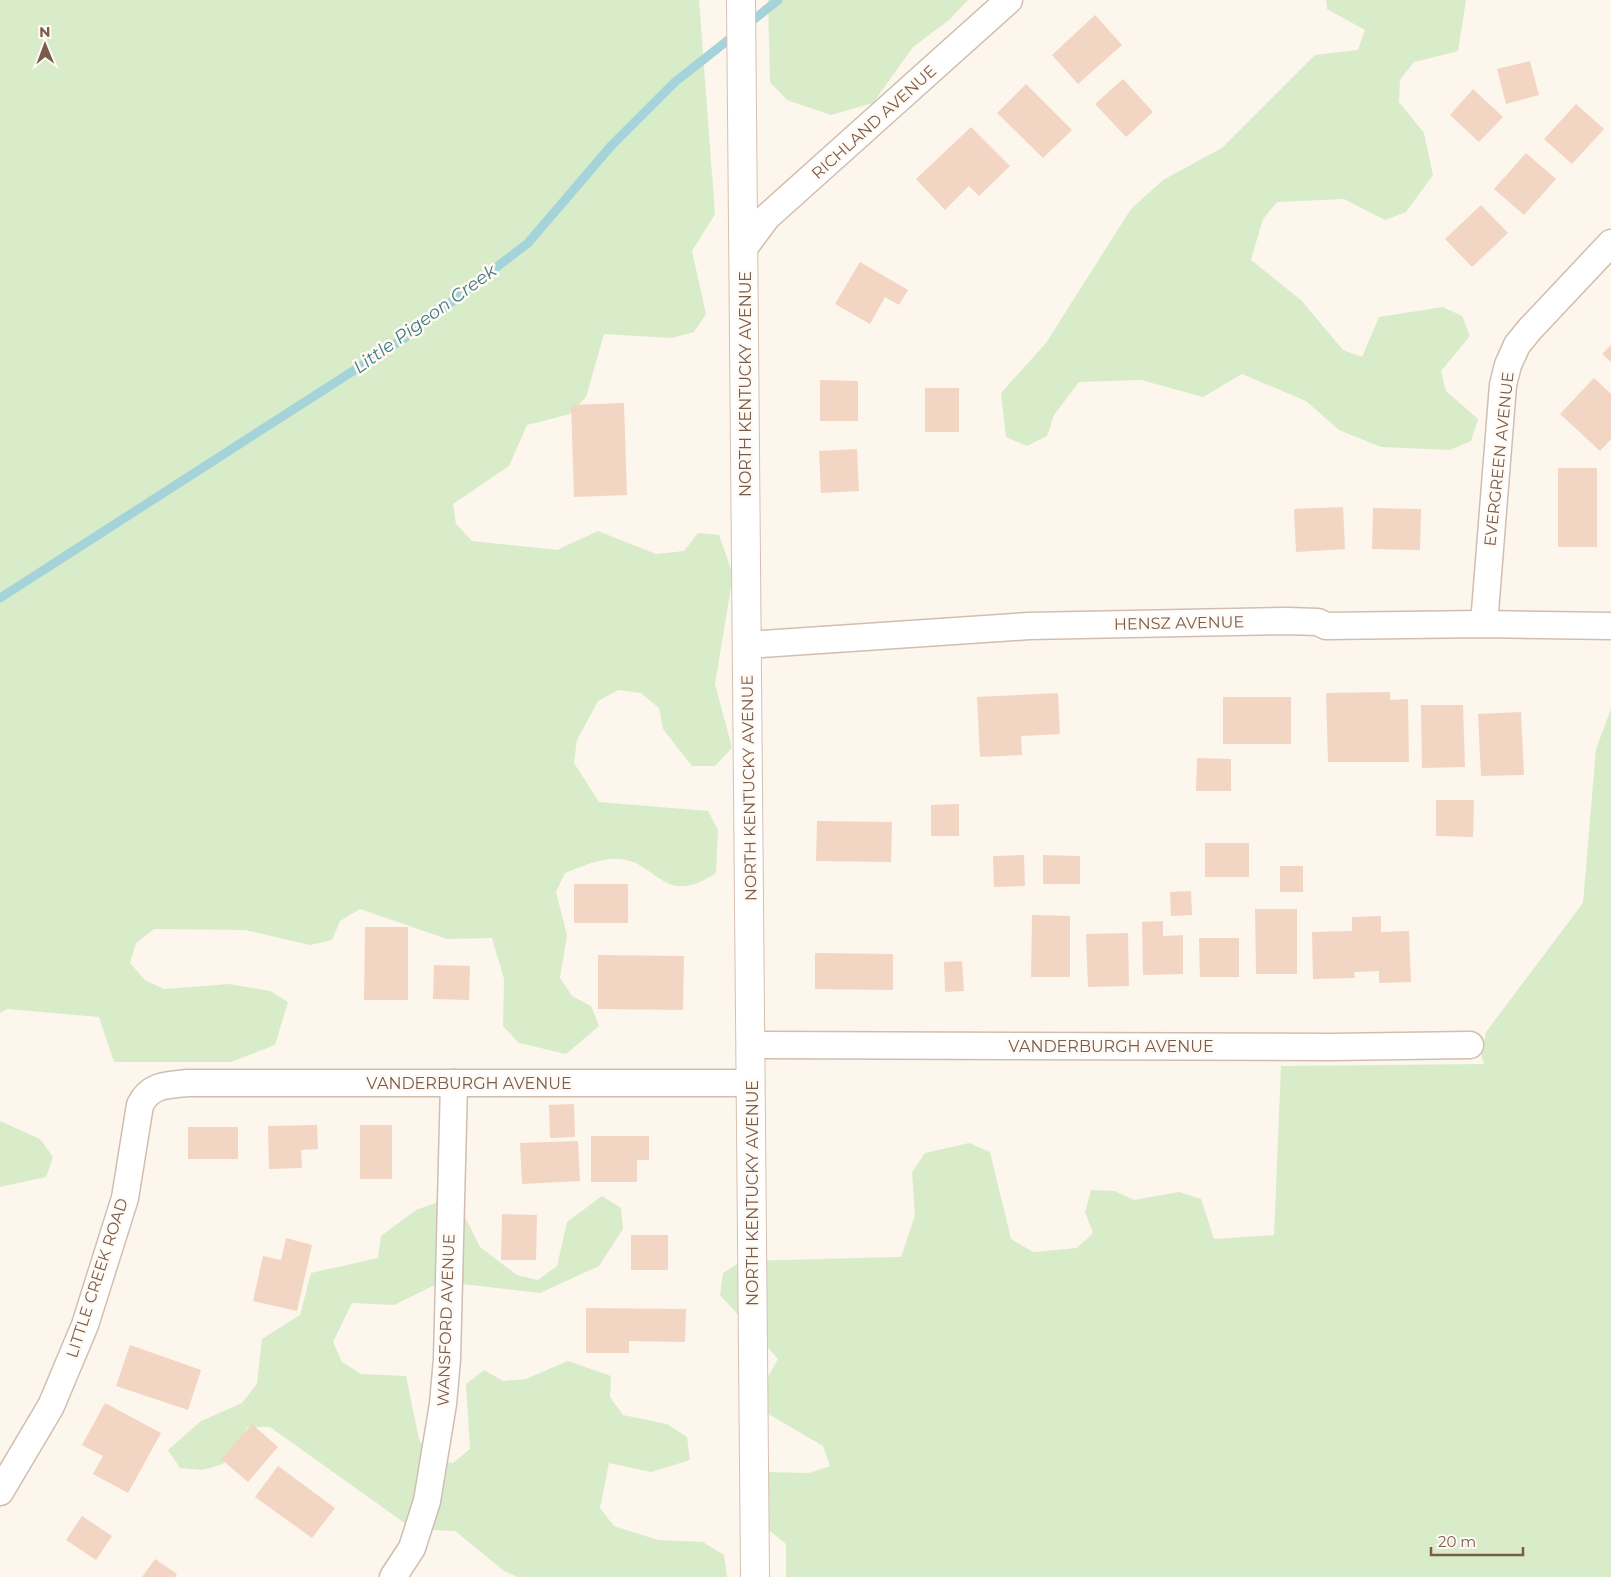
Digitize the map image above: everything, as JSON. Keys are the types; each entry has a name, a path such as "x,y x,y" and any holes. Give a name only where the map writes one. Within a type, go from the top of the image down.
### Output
{"street":[{"name":"NORTH KENTUCKY AVENUE","path":"740,0 752,1045 755,1577"},
{"name":"RICHLAND AVENUE","path":"744,248 767,217 1009,0"},
{"name":"EVERGREEN AVENUE","path":"1484,624 1503,385 1508,365 1517,345 1530,328 1611,242"},
{"name":"HENSZ AVENUE","path":"747,645 1029,626 1288,621 1318,622 1326,626 1484,624 1611,626"},
{"name":"VANDERBURGH AVENUE","path":"752,1045 1332,1047 1470,1045"},
{"name":"VANDERBURGH AVENUE","path":"188,1083 751,1083"},
{"name":"LITTLE CREEK ROAD","path":"0,1492 50,1406 85,1325 125,1198 140,1105 144,1096 156,1087 188,1083"},
{"name":"WANSFORD AVENUE","path":"393,1577 412,1548 427,1500 443,1404 447,1359 454,1083"}],"green space":[{"path":"0,0 699,0 715,214 692,251 706,314 694,332 672,338 604,334 586,397 570,414 527,425 509,466 453,504 456,524 472,541 557,550 598,531 656,554 684,551 698,533 719,535 733,575 715,684 732,748 715,766 692,766 663,729 659,708 641,693 618,690 598,701 577,740 574,763 599,802 708,811 718,830 716,873 697,883 682,886 670,884 638,864 626,860 610,859 599,861 565,873 556,892 567,935 560,978 572,996 591,1006 599,1026 566,1054 519,1043 503,1026 504,979 492,938 447,939 360,909 340,921 332,940 310,945 245,930 154,929 136,943 130,963 145,980 164,989 229,984 270,991 288,1002 275,1045 231,1062 114,1062 99,1017 7,1009 0,1013"},
{"path":"768,0 968,0 949,20 913,47 873,103 831,115 787,100 770,82"},
{"path":"1326,0 1466,0 1458,51 1414,62 1400,80 1399,102 1424,133 1433,175 1406,212 1385,220 1344,199 1277,202 1263,219 1251,260 1301,300 1343,350 1362,357 1379,317 1443,307 1462,316 1470,336 1441,371 1446,391 1478,419 1471,441 1450,450 1381,447 1339,430 1306,401 1242,374 1203,397 1141,380 1079,382 1054,415 1047,436 1027,446 1006,437 1001,393 1046,343 1131,209 1163,180 1222,148 1315,55 1358,50 1365,30 1327,9"},
{"path":"1611,709 1611,1577 786,1577 786,1544 770,1531 755,1492 764,1472 809,1473 830,1466 823,1446 770,1415 756,1398 778,1359 720,1295 723,1273 742,1261 901,1257 915,1215 912,1172 925,1153 969,1143 990,1152 1011,1239 1033,1252 1077,1248 1093,1233 1085,1212 1091,1190 1115,1191 1134,1200 1179,1192 1201,1199 1214,1239 1274,1235 1281,1066 1484,1064 1481,1054 1486,1032 1583,903 1596,749"},
{"path":"0,1121 40,1139 53,1157 46,1177 0,1187"},
{"path":"602,1196 621,1208 623,1229 599,1266 540,1293 454,1283 433,1286 394,1305 352,1303 333,1342 342,1362 361,1374 406,1376 419,1439 431,1460 453,1463 470,1449 466,1384 484,1370 503,1381 526,1379 568,1361 611,1376 610,1397 623,1415 667,1424 687,1437 690,1460 651,1472 609,1463 600,1508 614,1526 658,1540 703,1542 724,1555 727,1577 518,1577 504,1571 455,1531 413,1529 270,1427 248,1427 223,1464 203,1470 180,1468 168,1450 201,1421 242,1403 257,1384 262,1339 300,1315 311,1273 378,1258 381,1236 416,1210 438,1202 460,1207 480,1247 517,1275 538,1280 557,1266 567,1222"}],"building":[{"path":"1095,15 1122,45 1078,84 1052,55"},
{"path":"1530,61 1539,95 1506,104 1497,69"},
{"path":"1123,79 1153,112 1126,137 1095,104"},
{"path":"1026,84 1072,130 1043,158 997,113"},
{"path":"1473,89 1503,117 1479,142 1450,115"},
{"path":"1576,104 1604,129 1572,164 1544,139"},
{"path":"971,127 1010,166 979,196 969,186 945,210 916,179"},
{"path":"1526,153 1556,179 1524,215 1494,189"},
{"path":"1481,205 1508,233 1472,267 1445,239"},
{"path":"860,262 908,290 899,305 885,297 870,324 835,304"},
{"path":"1611,345 1611,362 1602,354"},
{"path":"1594,378 1611,394 1611,439 1600,451 1560,414"},
{"path":"820,380 858,381 858,421 820,421"},
{"path":"925,388 959,388 959,432 925,432"},
{"path":"624,403 627,495 574,497 571,405"},
{"path":"857,449 859,491 821,493 819,451"},
{"path":"1558,468 1597,468 1597,547 1558,547"},
{"path":"1343,507 1345,549 1296,552 1294,509"},
{"path":"1373,508 1421,509 1420,550 1372,549"},
{"path":"1390,692 1390,700 1408,699 1409,762 1328,762 1326,693"},
{"path":"1058,693 1060,734 1021,736 1022,755 980,757 977,697"},
{"path":"1223,697 1291,697 1291,744 1223,744"},
{"path":"1421,705 1463,705 1465,767 1422,768"},
{"path":"1521,712 1524,775 1481,776 1478,714"},
{"path":"1197,758 1231,759 1231,791 1196,791"},
{"path":"1436,800 1474,800 1473,837 1436,836"},
{"path":"959,804 959,836 931,836 931,805"},
{"path":"817,821 892,822 891,862 816,861"},
{"path":"1205,843 1249,843 1249,877 1205,877"},
{"path":"1024,855 1025,886 994,887 993,856"},
{"path":"1043,855 1080,856 1080,884 1043,884"},
{"path":"1280,866 1303,866 1303,892 1280,892"},
{"path":"574,884 628,884 628,923 574,923"},
{"path":"1191,891 1192,915 1171,916 1170,892"},
{"path":"1255,909 1297,909 1297,974 1256,974"},
{"path":"1032,915 1070,916 1070,977 1031,977"},
{"path":"1381,916 1381,932 1409,931 1411,982 1379,983 1379,971 1354,972 1355,978 1313,979 1312,932 1352,931 1352,917"},
{"path":"1163,921 1163,936 1183,935 1183,974 1143,975 1142,922"},
{"path":"365,927 408,927 408,1000 364,1000"},
{"path":"1128,933 1129,986 1088,987 1086,934"},
{"path":"1199,938 1239,938 1239,977 1200,977"},
{"path":"815,953 893,954 893,990 815,989"},
{"path":"598,955 684,956 683,1010 598,1009"},
{"path":"962,961 964,991 945,992 944,962"},
{"path":"434,965 470,966 469,1000 433,999"},
{"path":"574,1104 575,1137 550,1138 549,1105"},
{"path":"317,1125 318,1149 301,1150 302,1168 269,1169 268,1126"},
{"path":"360,1125 392,1125 392,1179 360,1179"},
{"path":"188,1127 238,1127 238,1159 188,1159"},
{"path":"591,1136 649,1136 649,1160 637,1160 637,1182 591,1182"},
{"path":"578,1141 580,1181 522,1184 520,1143"},
{"path":"502,1214 537,1215 536,1260 501,1260"},
{"path":"631,1235 668,1235 668,1270 631,1270"},
{"path":"286,1238 312,1245 297,1311 253,1301 263,1256 281,1260"},
{"path":"586,1308 686,1309 685,1342 629,1341 629,1353 586,1353"},
{"path":"130,1345 201,1370 188,1410 116,1386"},
{"path":"105,1403 161,1433 128,1493 93,1474 103,1456 82,1445"},
{"path":"252,1424 278,1447 248,1482 221,1459"},
{"path":"278,1466 335,1508 312,1538 255,1497"},
{"path":"82,1516 112,1536 96,1560 66,1540"},
{"path":"155,1559 177,1574 175,1577 142,1577"}],"waterway":[{"name":"Little Pigeon Creek","path":"747,25 778,0"},
{"name":"Little Pigeon Creek","path":"0,598 406,337 528,243 611,146 675,82 737,33"}]}
